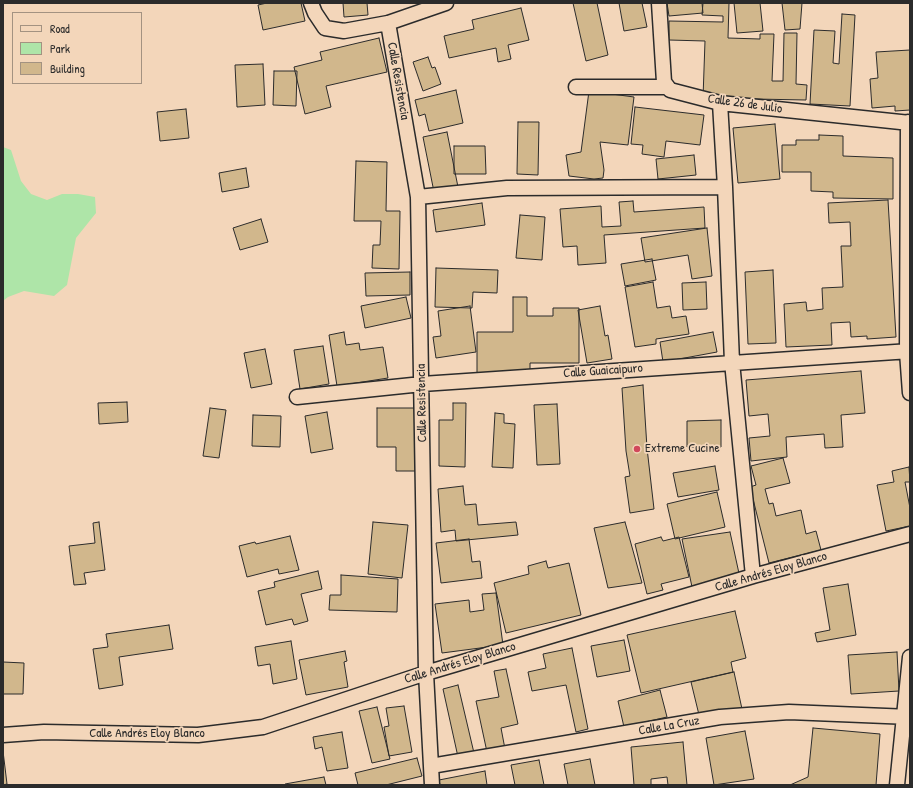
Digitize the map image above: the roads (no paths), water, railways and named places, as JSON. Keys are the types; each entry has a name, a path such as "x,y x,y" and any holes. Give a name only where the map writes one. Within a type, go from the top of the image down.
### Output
{"street":[{"path":"311,3 315,13 325,28 344,31 388,23 446,3"},
{"path":"576,87 666,87 659,3"},
{"name":"Calle Resistencia","path":"388,23 418,197 426,673 432,785"},
{"name":"Calle 26 de Julio","path":"666,87 670,90 720,103 909,122"},
{"path":"720,103 732,362 753,576"},
{"path":"909,122 908,351 910,393"},
{"path":"418,197 507,188 725,187"},
{"name":"Calle Guaicaipuro","path":"298,398 422,384 908,351"},
{"name":"Calle Andrés Eloy Blanco","path":"3,735 44,732 198,736 263,727 426,673 753,576 910,534"},
{"path":"897,785 907,717 910,656"},
{"name":"Calle La Cruz","path":"431,766 720,717 788,712 907,717"}],"place":[{"name":"Extreme Cucine","path":"637,449"}]}
